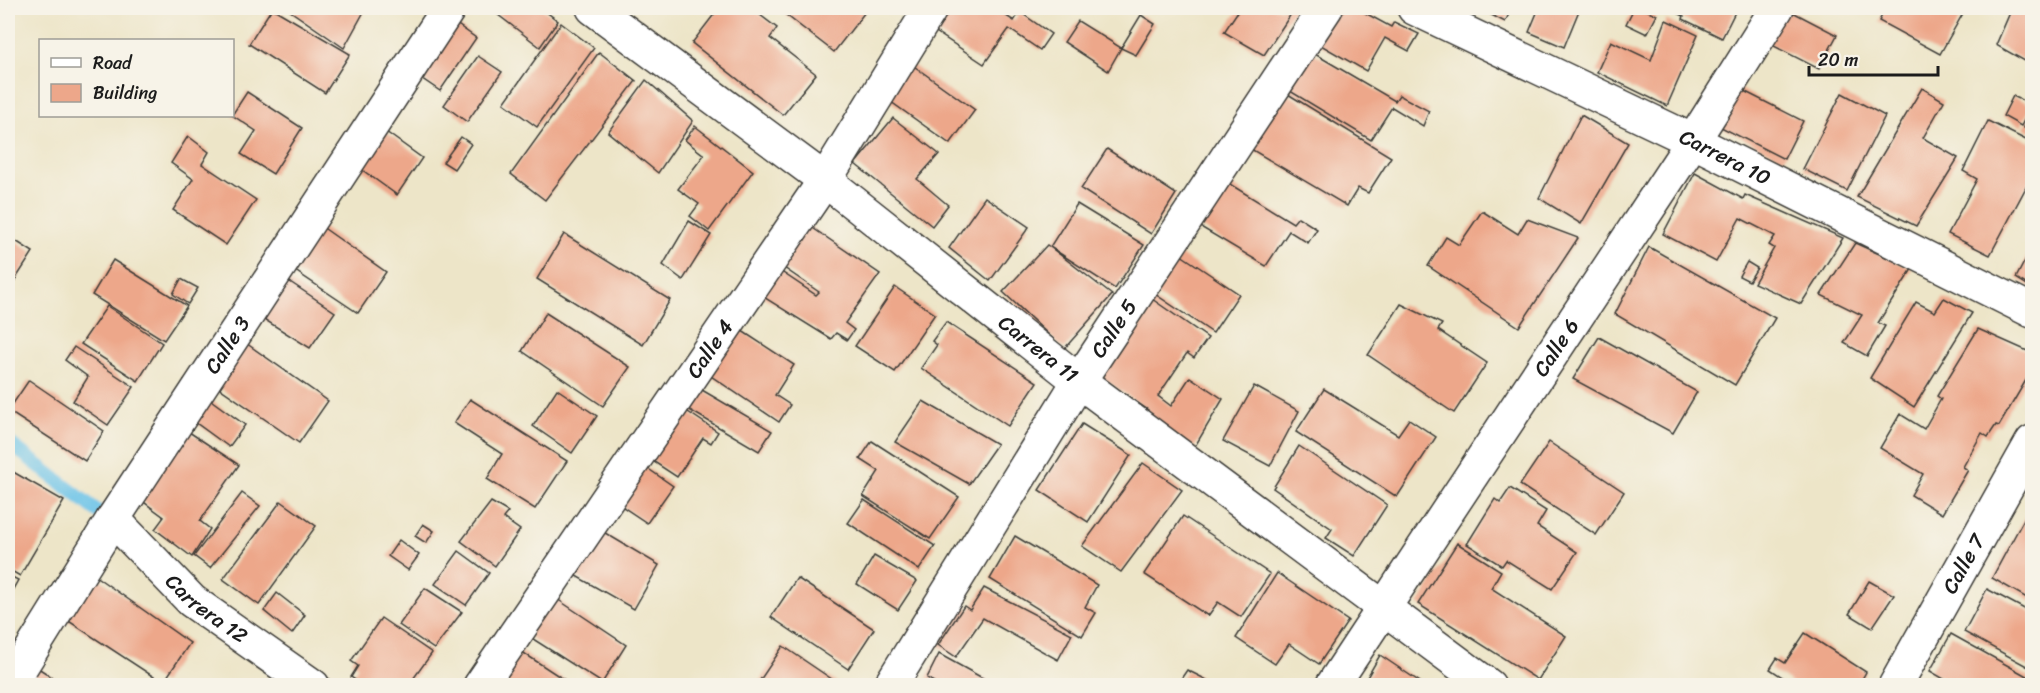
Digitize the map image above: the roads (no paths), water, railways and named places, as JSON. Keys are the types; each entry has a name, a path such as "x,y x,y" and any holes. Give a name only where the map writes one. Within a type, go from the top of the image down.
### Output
{"street":[{"name":"Calle 3","path":"9,686 113,519 449,8"},
{"name":"Carrera 11","path":"592,8 825,180 1079,381 1384,605 1489,686"},
{"name":"Calle 4","path":"480,686 825,180 931,8"},
{"name":"Calle 5","path":"890,686 1079,381 1326,8"},
{"name":"Carrera 10","path":"1414,8 1693,141 2032,311"},
{"name":"Calle 6","path":"1332,686 1693,141 1777,8"},
{"name":"Calle 7","path":"1895,686 2032,442"},
{"name":"Carrera 12","path":"113,519 192,601 313,686"}],"waterway":[{"path":"8,442 113,523"}]}
